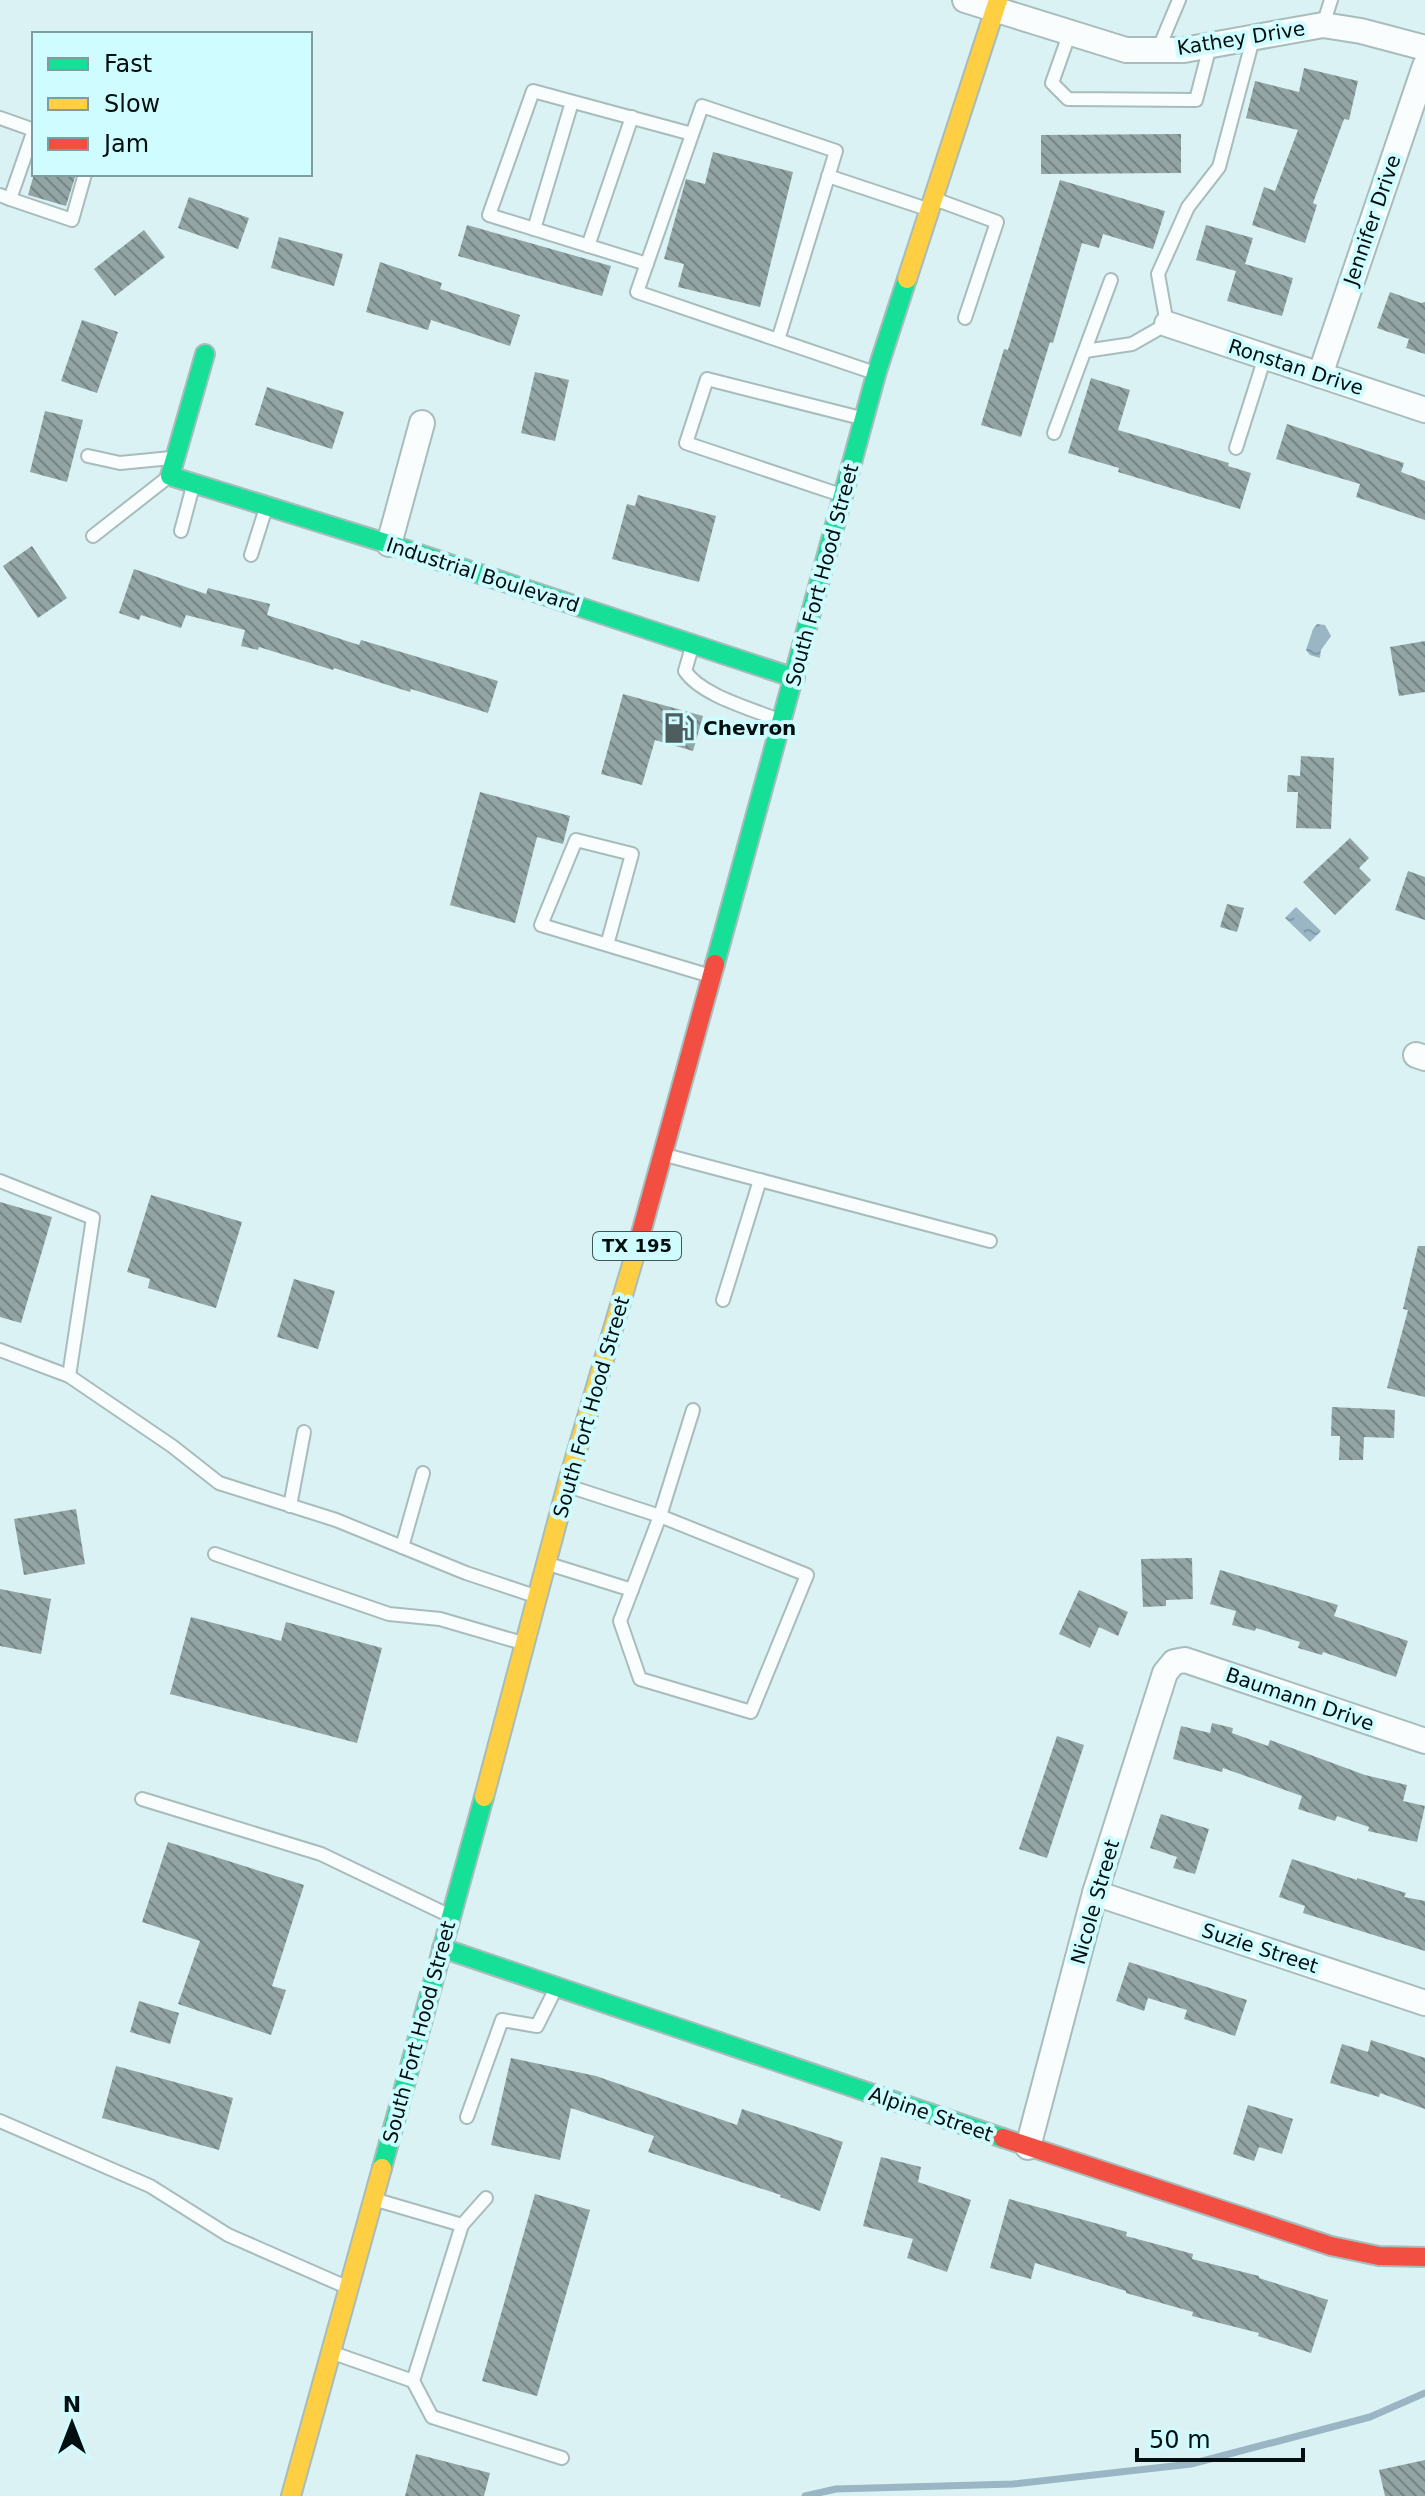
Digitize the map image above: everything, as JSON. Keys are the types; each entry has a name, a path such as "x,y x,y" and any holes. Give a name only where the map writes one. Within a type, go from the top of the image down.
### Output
{"main road":[{"name":"South Fort Hood Street","path":"291,2496 526,1645 567,1485 783,722 876,373 996,5"},
{"path":"173,467 205,354"},
{"name":"Industrial Boulevard","path":"173,467 194,483 795,678"},
{"name":"Alpine Street","path":"442,1948 1028,2147 1331,2246 1379,2256 1425,2257"}],"street":[{"name":"Kathey Drive","path":"965,0 996,5 1126,50 1210,46 1323,25 1361,31 1425,48"},
{"name":"Jennifer Drive","path":"1320,375 1425,66"},
{"name":"Ronstan Drive","path":"1167,324 1425,410"},
{"path":"389,544 422,423"},
{"name":"Baumann Drive","path":"1174,1662 1185,1660 1425,1741"},
{"name":"Nicole Street","path":"1028,2147 1095,1893 1165,1673 1174,1662"},
{"name":"Suzie Street","path":"1095,1893 1425,2003"}],"lane":[{"path":"1158,50 1179,0"},
{"path":"1323,25 1331,0"},
{"path":"1070,32 1052,83 1068,99 1196,100 1210,46"},
{"path":"1085,351 1132,344 1167,324 1158,274 1188,207 1219,167 1253,39"},
{"path":"647,264 489,215 533,91 692,134"},
{"path":"534,229 572,102"},
{"path":"778,340 836,151 702,106 637,292 778,340 876,373"},
{"path":"588,246 632,117"},
{"path":"0,118 32,129"},
{"path":"32,135 5,197 72,220 84,176"},
{"path":"828,176 997,222 965,318"},
{"path":"1054,433 1111,280"},
{"path":"1236,448 1265,357"},
{"path":"844,496 686,443 707,379 864,419"},
{"path":"88,456 120,463 173,467"},
{"path":"93,536 173,467"},
{"path":"181,531 194,483"},
{"path":"251,555 267,506"},
{"path":"693,644 685,671 690,679 720,696 783,722"},
{"path":"607,945 632,854 576,840 541,925 607,945 711,976"},
{"path":"662,1154 990,1241"},
{"path":"723,1300 760,1180"},
{"path":"0,1181 93,1218 69,1376"},
{"path":"0,1350 69,1376 172,1446 219,1483 336,1520 466,1573 539,1597"},
{"path":"567,1485 660,1516 807,1575 751,1712 640,1679 620,1621 660,1516 693,1410"},
{"path":"290,1506 304,1432"},
{"path":"402,1547 423,1473"},
{"path":"215,1554 389,1614 440,1619 526,1645"},
{"path":"548,1564 632,1590"},
{"path":"142,1799 321,1854 451,1916"},
{"path":"467,2117 502,2020 537,2026 557,1987"},
{"path":"0,2121 150,2186 228,2235 348,2288"},
{"path":"413,2381 462,2225 486,2198"},
{"path":"373,2199 462,2225"},
{"path":"331,2353 413,2381 432,2417 562,2458"}],"water":[{"path":"1317,624 1325,625 1331,636 1321,650 1320,658 1306,650"},
{"path":"1296,907 1321,931 1310,942 1285,918"}],"building":[{"path":"1304,68 1358,81 1349,120 1344,119 1313,203 1317,205 1305,243 1252,225 1264,187 1275,191 1298,130 1246,118 1255,81 1299,92"},
{"path":"1181,134 1181,173 1041,174 1041,135"},
{"path":"713,152 793,172 760,307 678,287 684,264 664,259 686,179 705,184"},
{"path":"33,176 75,176 66,206 28,195"},
{"path":"1060,180 1165,211 1153,249 1103,234 1099,248 1082,243 1021,437 981,425 1004,349 1008,350"},
{"path":"189,197 249,218 238,249 178,228"},
{"path":"467,225 611,266 602,296 458,256"},
{"path":"1206,225 1253,238 1245,264 1293,278 1282,316 1227,301 1236,271 1196,260"},
{"path":"144,230 165,257 115,296 94,269"},
{"path":"279,237 343,254 334,286 271,268"},
{"path":"380,262 442,283 440,289 520,315 510,346 431,320 428,330 366,312"},
{"path":"1390,292 1425,302 1425,354 1406,348 1409,339 1377,328"},
{"path":"82,320 118,332 97,393 61,381"},
{"path":"535,372 569,380 555,441 521,433"},
{"path":"1091,378 1130,390 1118,430 1229,463 1228,466 1251,473 1240,509 1118,472 1119,468 1068,453"},
{"path":"267,387 344,412 332,449 255,425"},
{"path":"45,411 83,420 67,482 30,472"},
{"path":"1287,424 1404,463 1401,472 1425,481 1425,520 1356,497 1360,484 1276,459"},
{"path":"638,495 716,516 699,582 612,559 627,504 635,506"},
{"path":"32,546 67,598 38,618 3,566"},
{"path":"134,569 206,594 208,588 270,604 267,615 359,645 361,640 498,681 488,713 259,647 258,650 241,646 245,630 186,615 181,628 141,615 139,620 119,613"},
{"path":"1425,641 1425,692 1399,696 1390,647"},
{"path":"623,694 703,716 693,751 655,740 642,785 601,774"},
{"path":"1301,756 1334,758 1331,829 1296,828 1298,792 1287,792 1288,775 1300,776"},
{"path":"480,792 570,816 563,844 537,837 515,923 450,905"},
{"path":"1350,838 1369,858 1359,868 1371,880 1335,915 1303,882"},
{"path":"1408,871 1425,877 1425,920 1395,910"},
{"path":"1227,904 1244,908 1237,932 1220,927"},
{"path":"151,1195 242,1222 216,1308 148,1288 150,1279 127,1272"},
{"path":"0,1202 52,1217 21,1323 0,1317"},
{"path":"1418,1246 1425,1246 1425,1397 1387,1388 1408,1310 1403,1309"},
{"path":"294,1279 335,1291 318,1349 277,1337"},
{"path":"1332,1407 1395,1410 1394,1438 1364,1437 1363,1460 1339,1460 1340,1436 1331,1436"},
{"path":"76,1509 85,1564 24,1575 14,1519"},
{"path":"1192,1558 1193,1599 1166,1600 1166,1606 1143,1607 1141,1559"},
{"path":"1220,1570 1338,1605 1334,1616 1408,1641 1396,1677 1323,1652 1322,1655 1298,1648 1300,1642 1256,1628 1255,1631 1232,1625 1236,1611 1210,1604"},
{"path":"0,1589 51,1599 41,1654 0,1646"},
{"path":"1079,1590 1128,1612 1118,1636 1099,1627 1090,1648 1059,1634"},
{"path":"191,1617 281,1641 286,1622 382,1648 357,1743 170,1694"},
{"path":"1212,1723 1233,1728 1232,1733 1268,1746 1270,1740 1365,1775 1407,1785 1403,1801 1425,1806 1417,1842 1368,1831 1369,1827 1337,1816 1335,1821 1298,1809 1302,1796 1223,1768 1222,1772 1173,1759 1181,1726 1210,1733"},
{"path":"1057,1736 1084,1745 1047,1858 1019,1849"},
{"path":"1161,1814 1209,1829 1195,1874 1173,1868 1177,1857 1150,1848"},
{"path":"168,1842 304,1885 272,1986 286,1990 271,2035 178,2004 200,1941 142,1922"},
{"path":"1292,1859 1406,1893 1404,1897 1425,1901 1425,1951 1303,1913 1305,1906 1279,1897"},
{"path":"1129,1962 1247,2000 1235,2036 1184,2019 1187,2010 1148,1998 1144,2011 1116,2001"},
{"path":"139,2001 179,2013 170,2044 130,2032"},
{"path":"1371,2040 1425,2058 1425,2109 1380,2093 1379,2097 1330,2083 1342,2044 1368,2052"},
{"path":"511,2058 596,2076 737,2125 742,2109 843,2142 820,2211 781,2195 648,2152 654,2136 571,2108 560,2160 491,2145"},
{"path":"116,2066 233,2098 219,2150 102,2118"},
{"path":"1248,2105 1293,2119 1282,2154 1259,2147 1254,2161 1233,2154"},
{"path":"881,2157 921,2167 918,2182 971,2200 947,2272 907,2258 913,2239 863,2226"},
{"path":"535,2194 590,2210 537,2396 482,2381"},
{"path":"1009,2199 1127,2232 1126,2236 1193,2254 1192,2259 1259,2276 1328,2300 1311,2353 1258,2336 1259,2333 1192,2316 1193,2312 1035,2263 1031,2279 990,2268"},
{"path":"416,2454 490,2473 484,2496 405,2496"},
{"path":"1425,2460 1425,2496 1385,2496 1379,2470"}],"waterway":[{"path":"805,2496 836,2489 1013,2484 1191,2464 1370,2417 1425,2393"}],"traffic: fast":[{"path":"715,964 877,371 907,279"},
{"path":"205,354 170,476 389,544 795,678"},
{"path":"382,2168 484,1797"},
{"path":"442,1948 1003,2138"}],"traffic: slow":[{"path":"907,279 998,0"},
{"path":"484,1797 567,1485 638,1244"},
{"path":"291,2496 382,2168"}],"traffic: jam":[{"path":"638,1244 715,964"},
{"path":"1003,2138 1331,2246 1379,2256 1425,2257"}],"place":[{"name":"Chevron","path":"679,728"}]}
